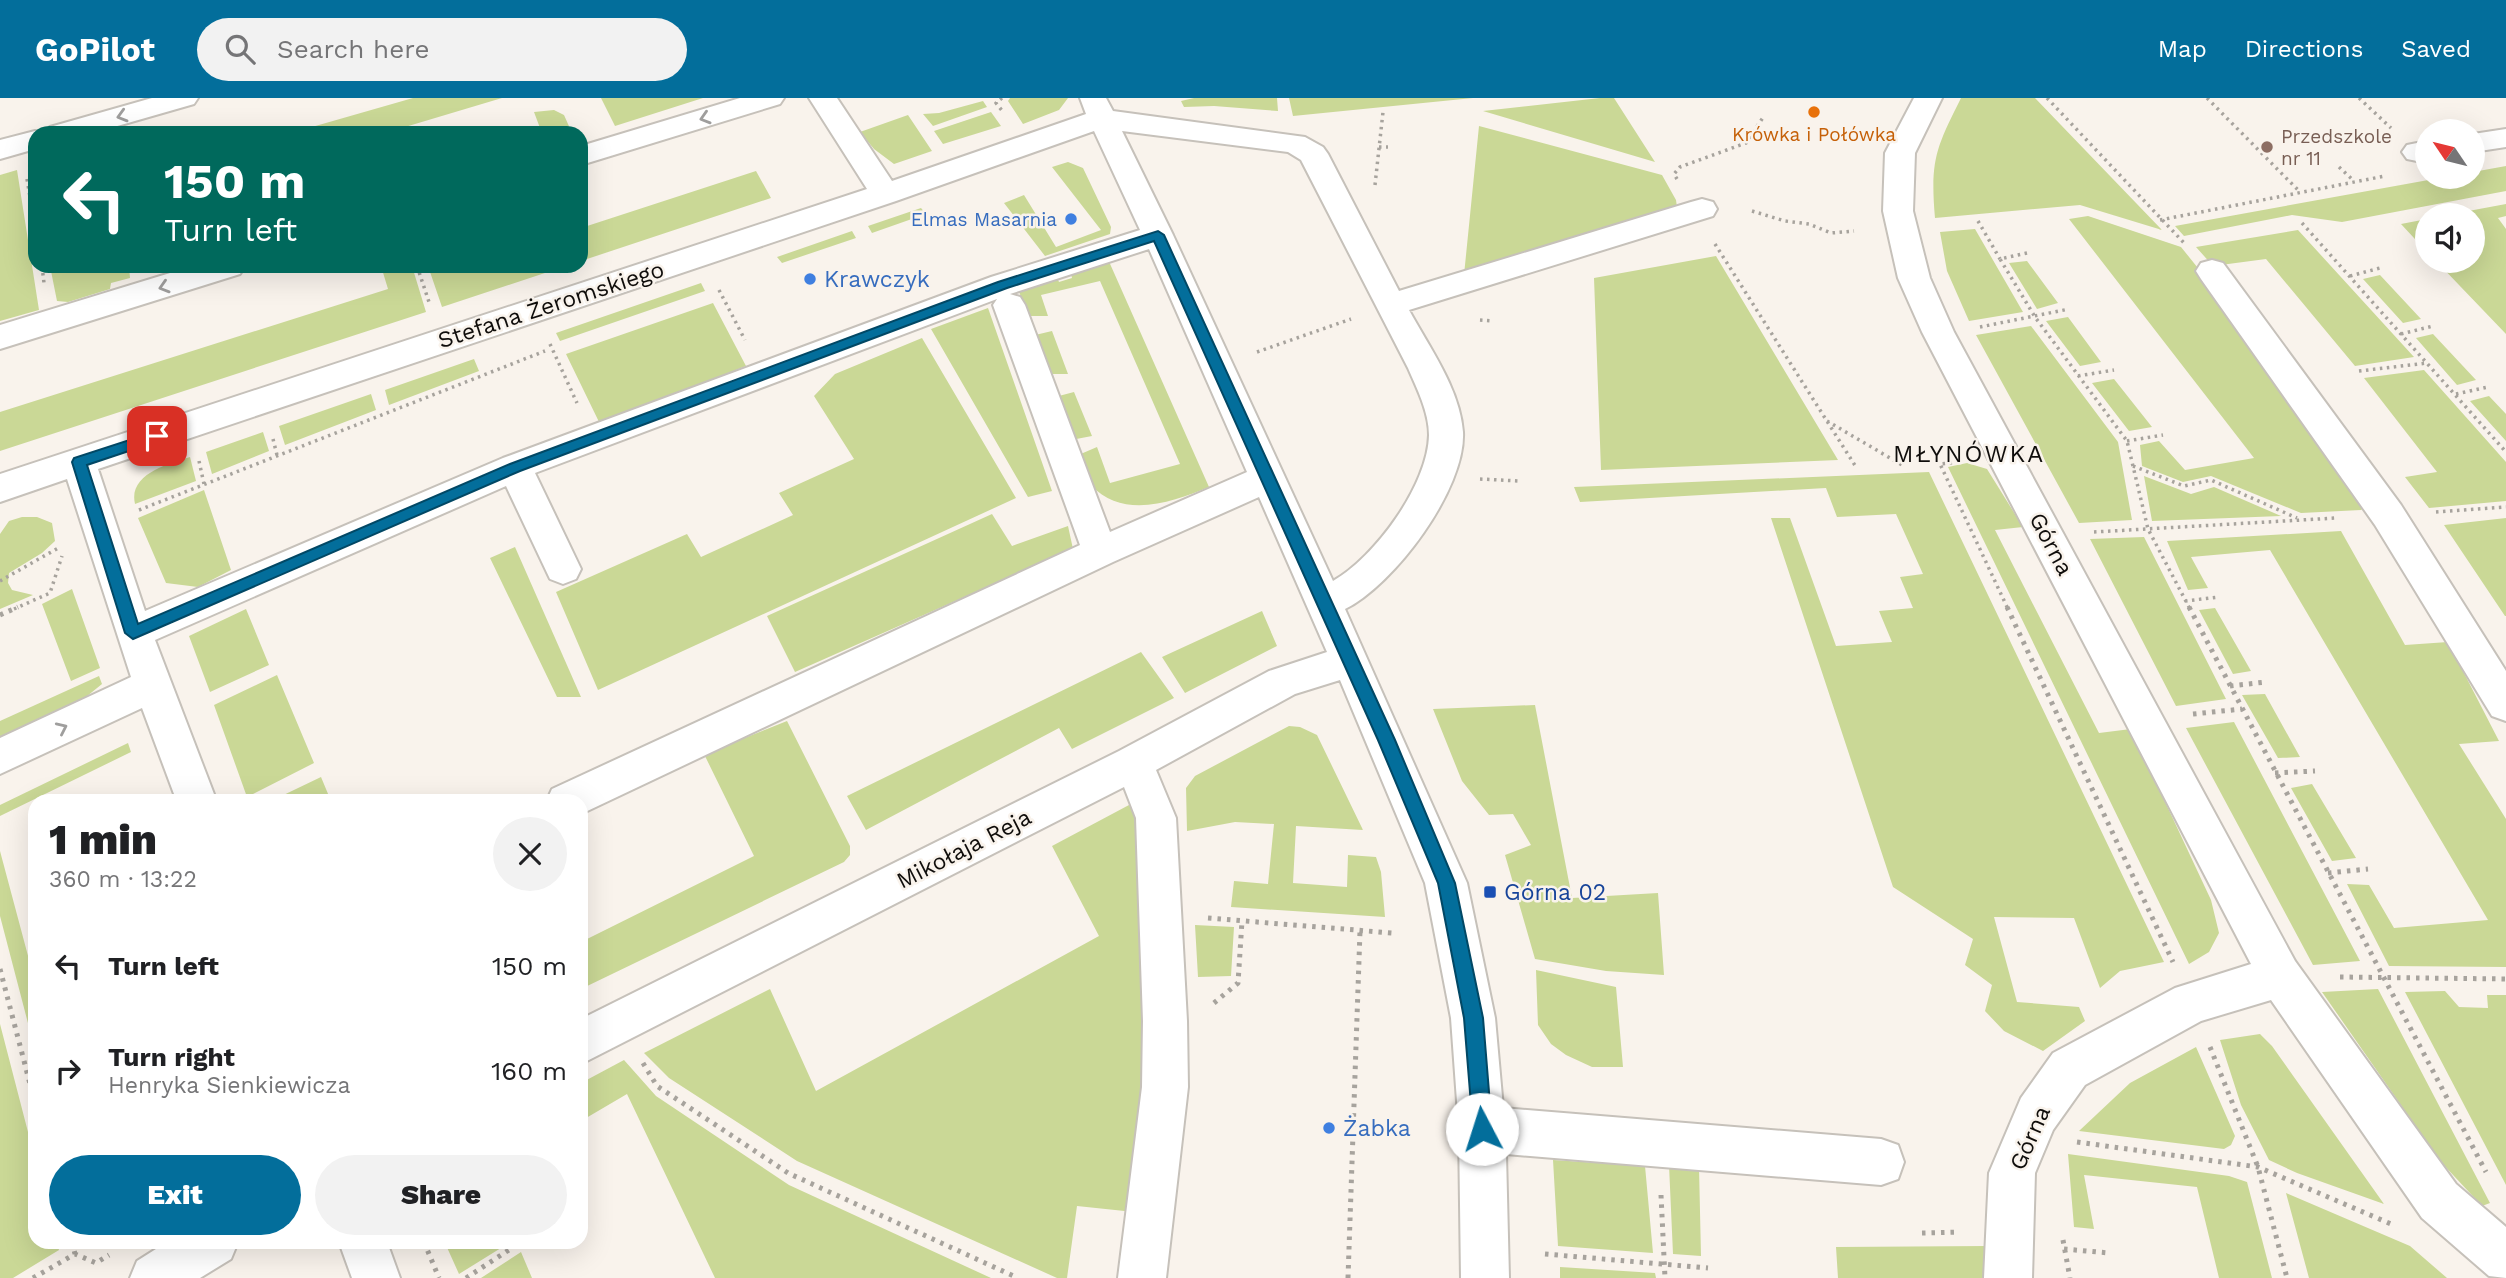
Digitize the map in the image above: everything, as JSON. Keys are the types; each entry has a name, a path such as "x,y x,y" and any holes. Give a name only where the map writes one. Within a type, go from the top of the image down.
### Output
{"street":[{"path":"85,126 184,98"},
{"path":"588,154 770,98"},
{"path":"823,98 885,194"},
{"name":"Górna","path":"1928,98 1900,153 1898,211 1914,278 1938,332 2280,976 2439,1201 2506,1259"},
{"path":"1096,108 1191,128 1295,144 1313,154 1418,356 1443,415 1446,438 1438,473 1421,506 1390,552 1358,584 1323,603"},
{"path":"1096,108 1158,235 1386,740 1447,883 1474,1018 1482,1129 1485,1278"},
{"name":"Stefana Żeromskiego","path":"0,488 885,194 1096,108"},
{"path":"1122,162 1174,144 1191,128"},
{"path":"2485,141 2506,138"},
{"path":"0,150 28,142"},
{"path":"1390,305 1702,209"},
{"path":"133,633 515,467 1002,285 1158,235"},
{"path":"2212,271 2388,514 2506,704"},
{"path":"0,337 206,273"},
{"path":"1009,305 1100,552"},
{"path":"79,462 133,633 194,794"},
{"path":"515,467 563,569"},
{"path":"583,794 1100,552 1267,478"},
{"name":"Mikołaja Reja","path":"588,1038 1133,763 1283,682 1349,661"},
{"path":"0,757 152,685"},
{"path":"1133,763 1152,802 1156,818 1166,1021 1165,1087 1142,1278"},
{"name":"Górna","path":"2008,1278 2012,1173 2036,1114 2069,1069 2192,1003 2280,976"},
{"path":"1482,1129 1881,1162"},
{"path":"137,1264 190,1249"},
{"path":"366,1249 376,1278"}],"path":[{"path":"992,98 996,103"},
{"path":"2047,98 2212,271"},
{"path":"2207,98 2300,193"},
{"path":"1674,174 1691,161 1746,143 1764,117"},
{"path":"1379,147 1388,148"},
{"path":"2339,167 2354,182"},
{"path":"2161,220 2391,175"},
{"path":"27,178 28,184"},
{"path":"1752,211 1818,227 1831,233 1854,231"},
{"path":"1979,222 2035,317 2127,441 2148,529 2486,1173"},
{"path":"2302,223 2506,452"},
{"path":"1719,251 1856,467"},
{"path":"2000,259 2027,253"},
{"path":"2350,276 2380,268"},
{"path":"419,273 433,316"},
{"path":"713,292 730,286"},
{"path":"719,290 763,374"},
{"path":"1253,354 1390,305"},
{"path":"1977,328 2069,309"},
{"path":"1480,320 1494,321"},
{"path":"2401,334 2433,326"},
{"path":"548,340 593,438"},
{"path":"137,511 564,344"},
{"path":"2359,371 2427,363"},
{"path":"2078,376 2114,370"},
{"path":"2455,395 2488,387"},
{"path":"1826,420 1902,466"},
{"path":"2127,441 2163,435"},
{"path":"1940,464 2192,1003 2258,1167 2287,1278"},
{"path":"2133,465 2184,486 2211,480 2300,520"},
{"path":"2087,532 2506,507"},
{"path":"0,582 66,544 50,593 0,615"},
{"path":"2185,601 2219,597"},
{"path":"2230,686 2266,682"},
{"path":"2183,715 2242,709"},
{"path":"2275,774 2315,771"},
{"path":"2328,873 2368,869"},
{"path":"1160,913 1392,933"},
{"path":"1348,1278 1360,931"},
{"path":"0,969 28,1076"},
{"path":"2280,976 2506,979"},
{"path":"619,1023 657,1086 788,1173 1018,1278"},
{"path":"2068,1140 2258,1167 2403,1229"},
{"path":"1659,1143 1665,1278"},
{"path":"74,1249 75,1254"},
{"path":"427,1249 439,1278"},
{"path":"467,1278 510,1249"},
{"path":"2064,1249 2109,1254"},
{"path":"75,1254 96,1263 137,1264"},
{"path":"33,1278 75,1254"},
{"path":"1545,1254 1708,1268"}],"green space":[{"path":"413,98 502,98 408,126 315,126"},
{"path":"601,98 703,98 615,126"},
{"path":"1010,98 1068,98 1059,110 1023,124 1008,101"},
{"path":"1194,98 1277,98 1278,111 1214,106 1184,107 1181,101"},
{"path":"1289,98 1473,98 1293,116"},
{"path":"1614,98 1655,162 1483,111"},
{"path":"1961,98 2035,98 2162,230 2080,205 1935,218 1934,168 1940,143"},
{"path":"983,101 987,107 933,126 923,114 939,113"},
{"path":"554,110 564,115 569,126 539,126 534,112"},
{"path":"991,112 1001,126 943,144 934,131"},
{"path":"908,115 932,151 894,164 874,149 860,132"},
{"path":"1479,126 1662,175 1677,207 1464,275"},
{"path":"1068,162 1083,168 1111,227 1110,234 1045,256 1004,203 1024,195 1056,247 1101,230 1052,167"},
{"path":"2506,166 2506,191 2443,203 2415,203 2415,208 2342,222 2292,215 2184,236 2175,226 2415,182 2415,189 2485,189 2485,170"},
{"path":"17,170 28,240 28,273 33,273 39,310 0,321 0,175"},
{"path":"756,171 771,198 588,259 588,226"},
{"path":"2506,204 2506,216 2498,218 2506,229 2506,334 2448,273 2485,273 2485,208"},
{"path":"921,208 926,214 872,233 868,226"},
{"path":"2088,216 2181,247 2206,278 2367,505 2361,510 2301,513 2211,476 2183,482 2142,466 2140,445 2159,441 2185,470 2254,458 2069,219"},
{"path":"2415,221 2415,239 2401,224"},
{"path":"1975,229 2023,312 1969,321 1947,271 1940,232"},
{"path":"2298,230 2414,357 2355,366 2266,259 2213,266 2196,247"},
{"path":"852,231 856,238 782,263 777,257"},
{"path":"1716,256 1838,460 1601,470 1594,278"},
{"path":"1107,257 1209,487 1180,498 1148,505 1118,502 1104,496 1091,485 1076,456 1097,447 1110,483 1180,464 1100,281 1041,295 1048,316 1028,316 1017,286 1056,275 1059,282 1072,278 1070,270"},
{"path":"2027,261 2058,303 2037,309 2009,263"},
{"path":"51,273 130,273 130,278 111,283 110,289 68,302 57,301"},
{"path":"383,273 414,273 426,312 0,451 0,412 388,289"},
{"path":"430,273 545,273 442,307"},
{"path":"2380,275 2421,319 2403,323 2363,279"},
{"path":"701,283 705,291 560,341 556,333"},
{"path":"713,303 746,366 600,424 566,354"},
{"path":"988,308 1052,491 1028,497 931,329"},
{"path":"2068,317 2101,362 2080,366 2046,321"},
{"path":"2031,326 2118,442 2132,520 2079,523 1976,335"},
{"path":"1052,331 1068,374 1046,374 1031,336"},
{"path":"2433,334 2476,380 2457,385 2416,338"},
{"path":"922,338 1016,498 598,690 556,592 687,534 701,557 793,515 779,493 854,459 814,396 835,374"},
{"path":"474,359 479,371 389,405 385,390"},
{"path":"2424,370 2506,462 2506,501 2429,508 2405,477 2437,472 2364,378"},
{"path":"2114,379 2152,427 2129,431 2092,383"},
{"path":"1074,392 1092,436 1071,440 1055,397"},
{"path":"371,394 376,410 285,445 279,426"},
{"path":"2489,396 2506,414 2506,441 2470,401"},
{"path":"263,432 269,451 212,474 206,452"},
{"path":"190,457 196,481 135,504 134,494 144,478 161,467"},
{"path":"1967,463 1987,469 2023,527 1995,530 2099,733 2131,729 2211,900 2219,933 2209,952 2189,964 1948,467"},
{"path":"1929,472 2164,962 2120,971 2100,988 2074,918 1994,917 2017,1002 2079,1007 2085,1021 2043,1051 2004,1031 1985,1011 1992,985 1965,965 1973,939 1893,887 1771,518 1790,518 1836,646 1892,642 1879,611 1913,608 1900,577 1923,574 1896,514 1837,517 1826,488 1580,502 1574,487"},
{"path":"2144,476 2191,494 2214,487 2281,516 2152,521"},
{"path":"204,490 231,570 198,587 166,583 138,518"},
{"path":"992,514 1012,546 1068,526 1073,549 795,672 767,616"},
{"path":"22,517 37,517 52,523 55,541 42,553 9,573 8,583 12,590 33,595 0,609 0,534 9,521"},
{"path":"2506,518 2506,616 2505,616 2444,525"},
{"path":"2341,531 2405,645 2448,642 2499,741 2459,744 2506,819 2506,967 2389,966 2347,884 2369,885 2394,928 2488,920 2270,550 2191,557 2208,588 2188,590 2167,541"},
{"path":"2144,537 2226,699 2176,706 2090,539"},
{"path":"515,547 581,697 557,697 490,558"},
{"path":"72,589 100,668 71,681 42,604"},
{"path":"2215,608 2251,671 2233,674 2199,610"},
{"path":"246,609 269,665 210,692 189,636"},
{"path":"1262,611 1277,646 1185,693 1162,657"},
{"path":"1141,652 1174,698 1072,749 1059,728 866,830 847,796"},
{"path":"277,675 314,763 253,794 246,794 214,705"},
{"path":"99,676 102,684 81,701 0,739 0,721"},
{"path":"2265,694 2300,757 2278,758 2242,695"},
{"path":"1535,705 1572,898 1658,893 1664,975 1606,971 1535,959 1505,855 1531,845 1513,814 1489,815 1462,781 1433,709"},
{"path":"787,721 850,846 850,855 844,862 588,986 588,939 754,856 704,754"},
{"path":"2234,722 2360,961 2313,965 2186,728"},
{"path":"1289,726 1300,727 1317,735 1363,830 1296,826 1293,883 1347,887 1348,855 1376,857 1381,872 1385,917 1231,907 1234,881 1268,884 1274,824 1235,822 1187,831 1186,788 1195,776"},
{"path":"128,743 131,752 45,794 28,794 28,802 0,816 0,805"},
{"path":"321,777 328,794 286,794"},
{"path":"2312,784 2356,858 2332,861 2291,788"},
{"path":"1129,805 1141,824 1150,1032 1134,1212 1077,1206 1067,1278 1057,1278 797,1161 669,1078 644,1053 770,989 816,1091 1099,936 1052,846"},
{"path":"0,851 28,956 28,1023 0,916"},
{"path":"1195,925 1234,927 1231,976 1198,977"},
{"path":"1536,970 1616,987 1623,1067 1592,1067 1566,1055 1551,1044 1538,1025"},
{"path":"2378,989 2490,1203 2482,1206 2440,1161 2322,992"},
{"path":"2445,991 2459,1007 2488,1008 2487,995 2506,995 2506,1185 2405,992"},
{"path":"0,1024 28,1132 28,1249 59,1250 13,1278 0,1278"},
{"path":"2260,1034 2272,1046 2384,1204 2297,1173 2269,1160 2241,1105 2220,1040"},
{"path":"2196,1047 2235,1136 2231,1145 2224,1149 2079,1131 2130,1083"},
{"path":"624,1060 656,1096 789,1185 991,1278 715,1278 627,1094 588,1117 588,1079"},
{"path":"2068,1154 2229,1176 2247,1182 2272,1278 2219,1278 2197,1187 2084,1175 2094,1229 2074,1227"},
{"path":"1553,1160 1645,1166 1653,1253 1558,1246"},
{"path":"1669,1165 1699,1167 1701,1256 1673,1254"},
{"path":"2286,1193 2410,1246 2447,1278 2309,1278"},
{"path":"1987,1246 1986,1278 1838,1278 1836,1247"},
{"path":"448,1249 499,1249 459,1274"},
{"path":"521,1252 532,1278 481,1278"},
{"path":"1560,1267 1655,1273 1656,1278 1560,1278"}],"place":[{"name":"Krówka i Połówka","path":"1814,112"},
{"name":"Przedszkole nr 11","path":"2267,147"},
{"name":"Elmas Masarnia","path":"1071,219"},
{"name":"Krawczyk","path":"810,279"},
{"name":"Górna 02","path":"1490,892"},
{"name":"Żabka","path":"1329,1128"}],"district":[{"name":"MŁYNÓWKA","path":"1969,454"}],"route":[{"path":"157,436 79,462 133,633 515,467 1002,285 1158,235 1386,740 1447,883 1474,1018 1482,1129"}]}
